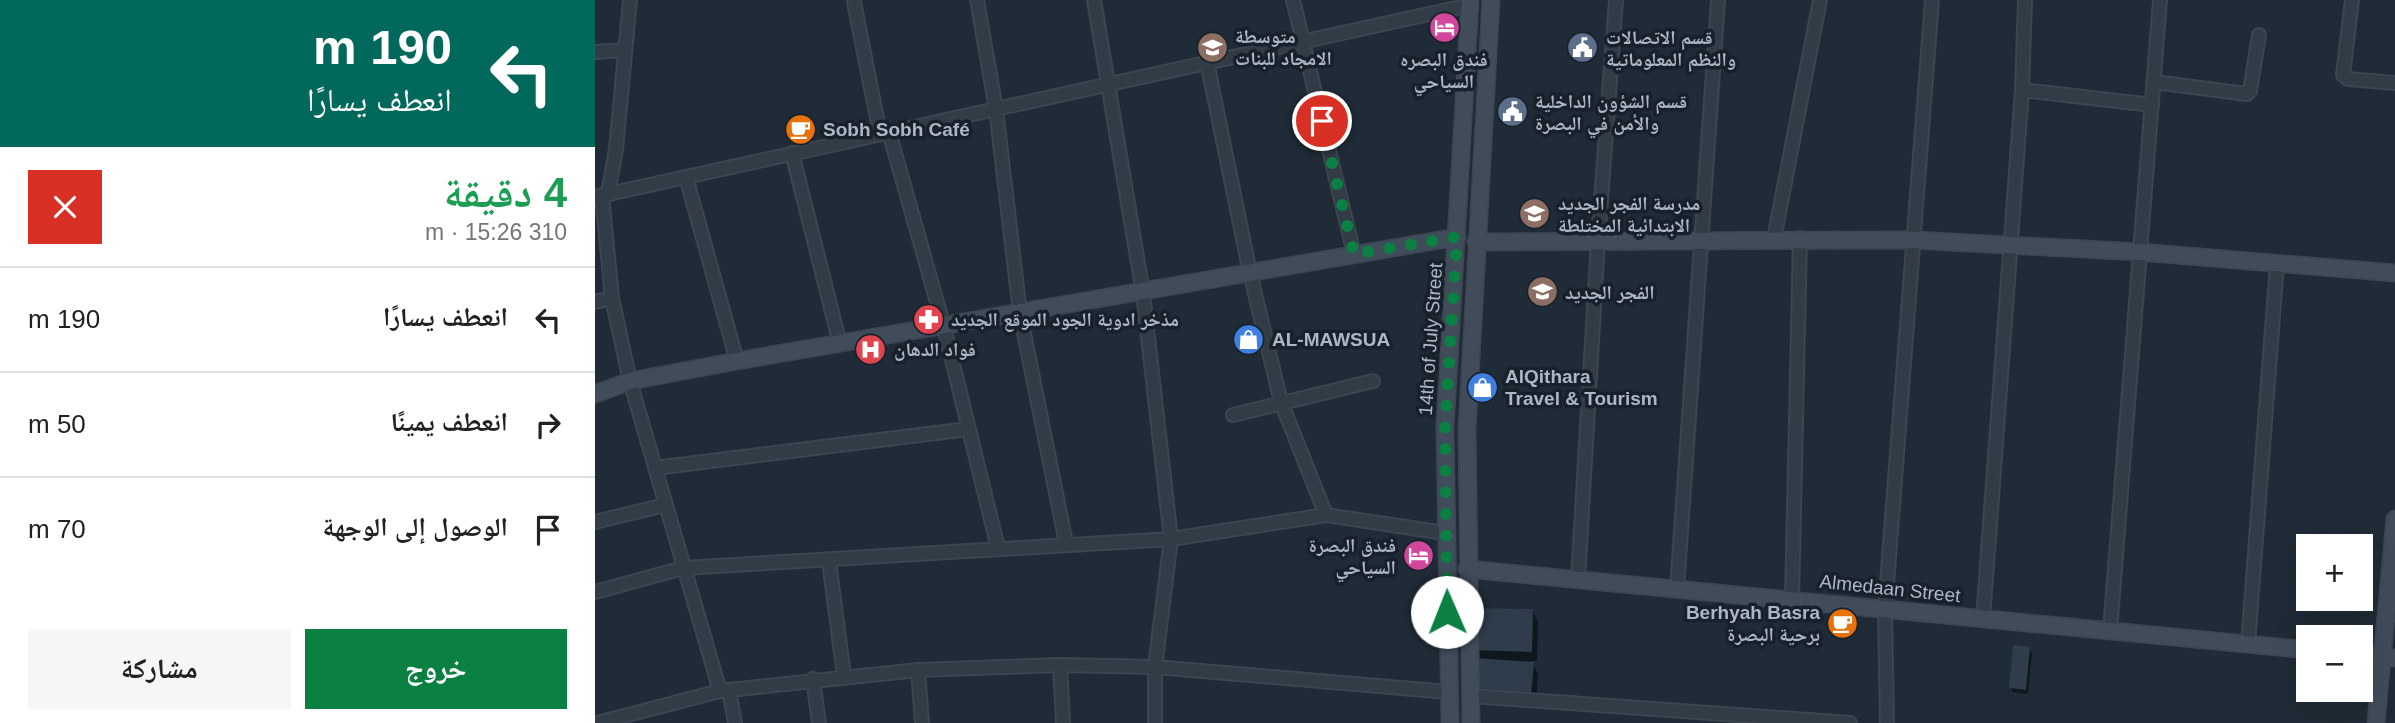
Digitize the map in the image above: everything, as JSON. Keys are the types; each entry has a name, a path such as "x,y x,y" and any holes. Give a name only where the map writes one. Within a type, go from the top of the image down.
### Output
{"street":[{"path":"630,0 616,149 602,195 612,298 630,381 664,505 735,723"},
{"path":"977,0 996,109 1020,313 1066,543"},
{"path":"1094,0 1143,293 1171,539 1155,667 1155,723"},
{"path":"1293,0 1354,254"},
{"name":"14th of July Street","path":"1471,723 1467,429 1491,0"},
{"path":"1579,579 1598,240 1616,0"},
{"path":"1677,589 1718,0"},
{"path":"1774,239 1820,0"},
{"path":"1887,723 1885,609 1932,0"},
{"path":"1983,619 2022,90 2025,0"},
{"path":"2110,631 2160,0"},
{"path":"2352,0 2343,75 2348,79 2395,83"},
{"path":"854,2 885,133 944,327 998,548"},
{"path":"602,195 1470,2"},
{"name":"14th of July Street","path":"1450,723 1445,427 1470,2"},
{"path":"2154,82 2247,94 2250,91 2259,35"},
{"path":"595,52 625,50"},
{"path":"1207,62 1250,273 1281,402 1326,515"},
{"path":"2022,90 2152,105"},
{"path":"792,153 839,344"},
{"path":"686,177 737,361"},
{"path":"595,394 630,381 737,361 1457,237"},
{"path":"1476,242 1800,238 1913,240 2140,252 2395,273"},
{"path":"1792,600 1800,238"},
{"path":"2248,644 2277,264"},
{"path":"595,302 612,298"},
{"path":"1233,415 1373,381"},
{"path":"655,468 968,429"},
{"path":"595,522 664,505"},
{"path":"595,592 683,568 829,561 1066,543 1171,539 1326,515 1445,533"},
{"path":"2376,723 2389,658 2395,519"},
{"path":"829,561 845,676"},
{"name":"Almedaan Street","path":"1467,569 2296,649"},
{"path":"597,723 725,690 918,670 1060,665 1155,667 1448,692"},
{"path":"1060,665 1063,723"},
{"path":"918,670 922,723"},
{"path":"813,679 819,723"},
{"path":"1471,696 1850,723"}],"building":[{"path":"1472,608 1533,609 1532,652 1471,650"},
{"path":"2013,645 2030,647 2026,690 2009,688"},
{"path":"1474,658 1534,662 1531,696 1472,691"}],"place":[{"name":"فندق البصره السياحي","path":"1444,28"},
{"name":"متوسطة الامجاد للبنات","path":"1212,47"},
{"name":"قسم الاتصالات والنظم المعلوماتية","path":"1583,48"},
{"name":"قسم الشؤون الداخلية والأمن في البصرة","path":"1512,112"},
{"name":"Sobh Sobh Café","path":"800,129"},
{"name":"مدرسة الفجر الجديد الابتدائية المختلطة","path":"1535,214"},
{"name":"الفجر الجديد","path":"1542,292"},
{"name":"مذخر ادوية الجود الموقع الجديد","path":"928,319"},
{"name":"AL-MAWSUA","path":"1249,339"},
{"name":"فواد الدهان","path":"871,349"},
{"name":"AlQithara Travel & Tourism","path":"1482,387"},
{"name":"فندق البصرة السياحي","path":"1419,556"},
{"name":"Berhyah Basra برحية البصرة","path":"1843,623"}],"route":[{"path":"1322,121 1354,254 1457,237 1445,427 1447,612"}]}
